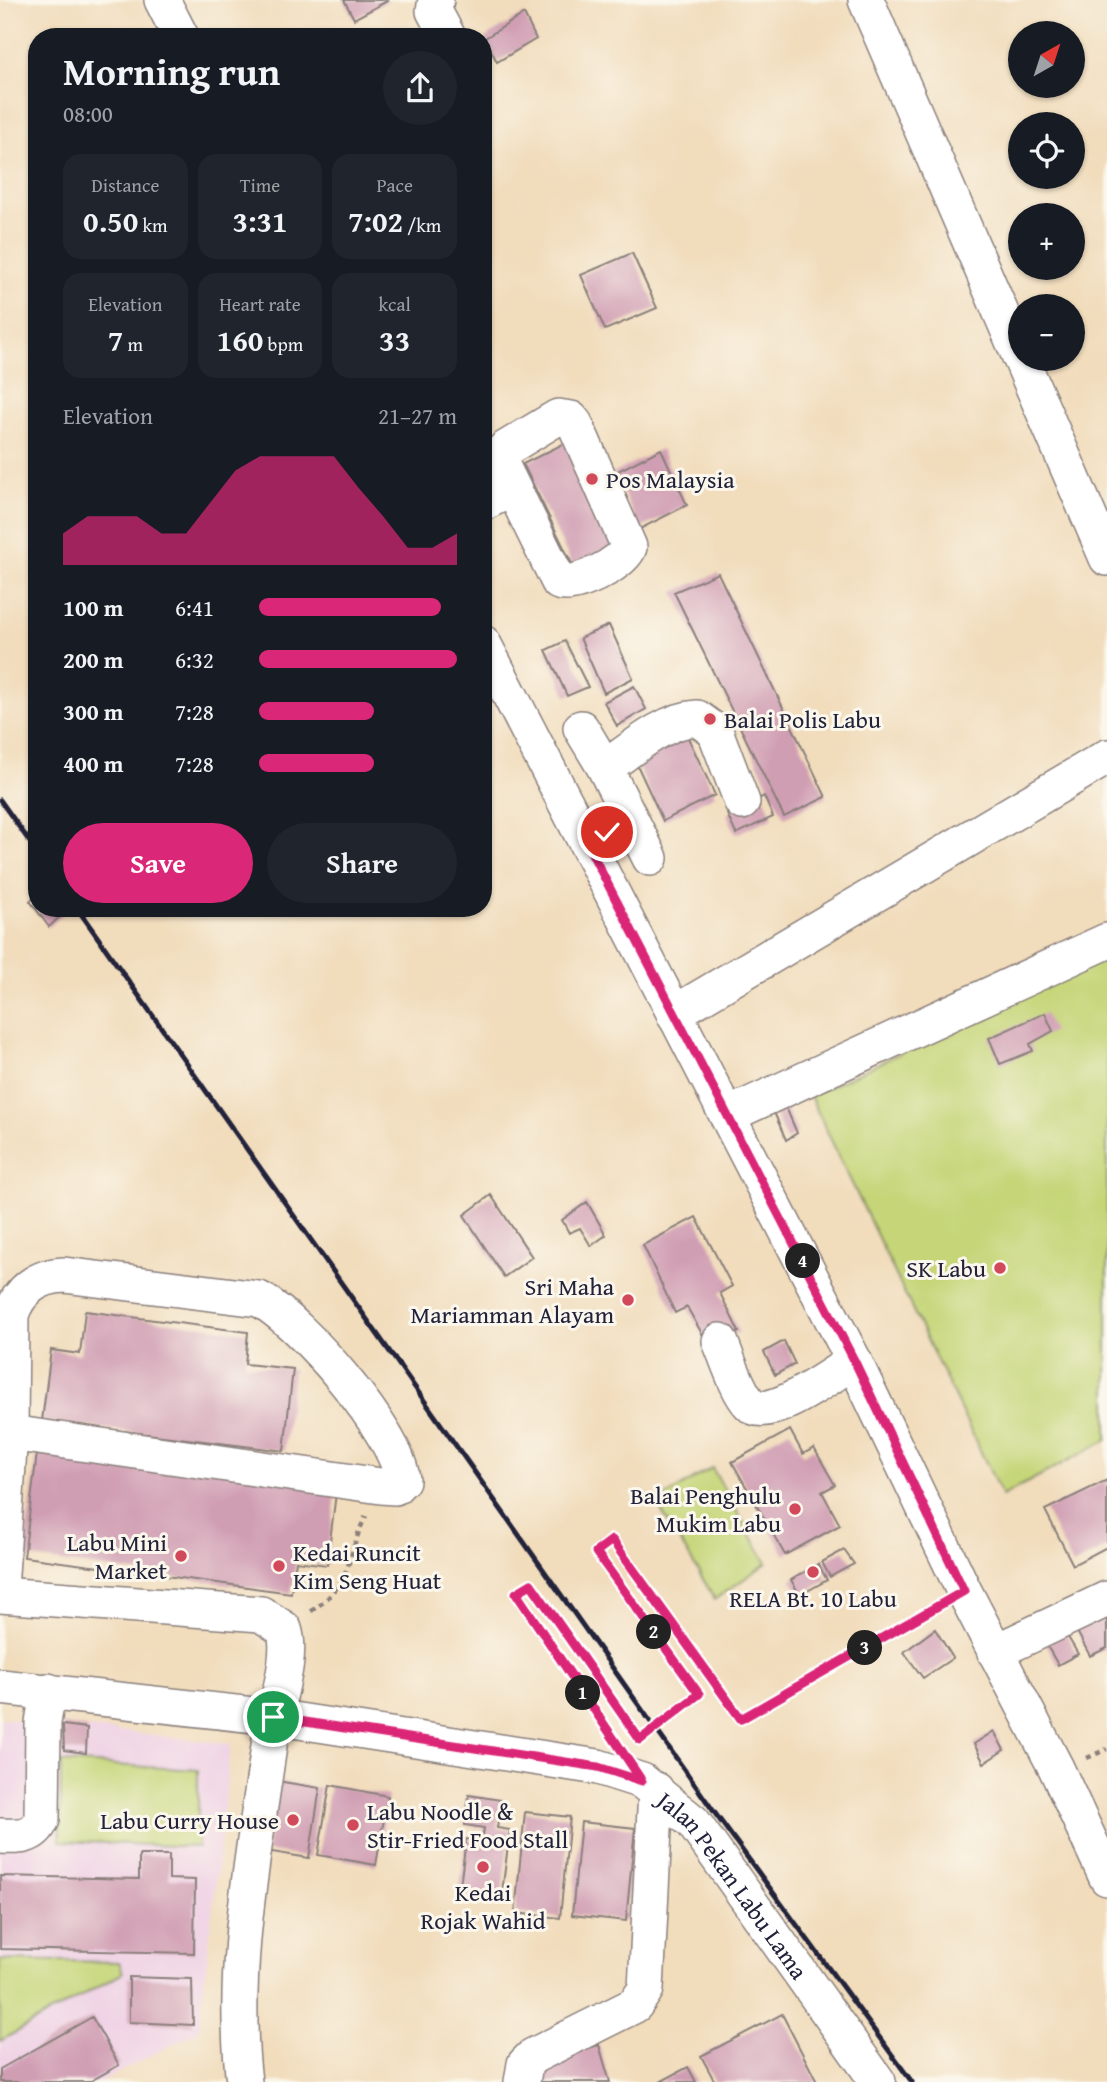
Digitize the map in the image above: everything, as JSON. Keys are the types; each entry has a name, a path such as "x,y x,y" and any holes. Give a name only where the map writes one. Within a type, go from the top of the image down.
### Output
{"street":[{"path":"162,0 176,28"},
{"path":"436,0 434,12 443,28"},
{"path":"866,0 1008,328"},
{"path":"1027,371 1107,558"},
{"path":"558,417 571,419 628,540 627,553 578,583 559,582 497,496 500,455 505,449 558,417"},
{"path":"492,660 854,1360 964,1591 1056,1768 1107,1878"},
{"path":"606,768 637,744 683,719 698,718 715,731 742,802"},
{"path":"581,728 606,768 650,858"},
{"path":"675,1016 688,1005 1107,757"},
{"path":"586,842 628,816"},
{"path":"728,1115 1107,941"},
{"path":"10,1433 395,1488 400,1484 402,1471 394,1452 362,1401 304,1336 275,1308 259,1299 64,1275 34,1283 15,1303 11,1315 10,1433 0,1592 261,1614 284,1629 288,1647 273,1717 239,1957 244,2082"},
{"path":"720,1341 749,1404 762,1410 777,1407 854,1360"},
{"path":"995,1653 1107,1599"},
{"name":"Jalan Pekan Labu Lama","path":"0,1687 273,1717 598,1767 649,1785 693,1822 878,2082"},
{"path":"0,1836 27,1835 42,1819 43,1723 48,1691"},
{"path":"522,2082 525,2064 533,2056 635,2005 646,1989 649,1785"}],"path":[{"path":"284,1629 320,1605 343,1581 354,1556 360,1529 381,1486"},
{"path":"649,1785 516,1593 531,1584 640,1740 699,1694 596,1552 612,1540 741,1719 964,1591"}],"shaded area":[{"path":"0,1718 231,1744 199,2031 100,2082 0,2082"}],"green space":[{"name":"SK Labu","path":"1107,955 1107,1440 1002,1496 810,1096"},
{"path":"712,1468 767,1563 715,1599 656,1502"},
{"path":"61,1762 198,1770 198,1847 60,1841"},
{"path":"0,1960 119,1962 123,1973 0,2041"}],"building":[{"path":"344,0 389,0 354,19"},
{"path":"524,14 536,39 497,62 492,52 492,34"},
{"path":"632,253 657,308 605,330 581,275"},
{"path":"567,442 616,544 573,566 523,464"},
{"path":"661,449 687,505 640,529 614,473"},
{"path":"718,573 826,797 784,817 674,592"},
{"path":"609,625 633,678 604,693 580,638"},
{"path":"565,641 588,687 567,696 546,650"},
{"path":"634,686 646,709 617,726 604,702"},
{"path":"684,729 715,795 663,821 632,754"},
{"path":"764,796 773,817 736,834 727,814"},
{"path":"42,917 60,917 49,927"},
{"path":"1045,1013 1053,1031 1030,1044 1033,1051 1000,1064 989,1038"},
{"path":"782,1098 797,1133 786,1140 770,1103"},
{"path":"491,1195 532,1257 504,1277 464,1215"},
{"path":"587,1202 606,1235 591,1246 580,1228 569,1233 562,1220"},
{"path":"696,1217 732,1286 720,1293 739,1332 709,1346 687,1307 675,1313 643,1245"},
{"path":"85,1311 248,1332 245,1364 293,1369 284,1451 42,1421 51,1350 80,1354"},
{"path":"784,1341 795,1364 775,1375 764,1352"},
{"name":"Balai Penghulu Mukim Labu","path":"790,1430 803,1454 814,1448 835,1485 822,1492 840,1525 785,1555 732,1462"},
{"path":"38,1445 337,1485 327,1565 296,1561 291,1593 24,1557"},
{"path":"1107,1480 1107,1547 1073,1565 1045,1510"},
{"path":"844,1550 854,1564 830,1577 822,1562"},
{"name":"RELA Bt. 10 Labu","path":"818,1564 827,1580 800,1595 791,1580"},
{"path":"1107,1610 1107,1648 1090,1656 1074,1626"},
{"path":"935,1629 953,1658 923,1678 904,1652"},
{"path":"1065,1632 1078,1654 1058,1665 1046,1644"},
{"path":"63,1725 87,1728 86,1753 64,1750"},
{"path":"994,1731 1004,1750 984,1763 974,1744"},
{"name":"Labu Curry House","path":"277,1781 320,1788 309,1858 266,1851"},
{"name":"Labu Noodle & Stir-Fried Food Stall","path":"330,1785 388,1796 376,1865 318,1855"},
{"name":"Kedai Rojak Wahid","path":"469,1795 501,1800 497,1828 510,1830 501,1900 459,1894 466,1839 482,1841 484,1828 465,1825"},
{"path":"525,1812 570,1817 560,1918 515,1913"},
{"path":"581,1822 635,1828 626,1921 572,1915"},
{"path":"139,1855 169,1855 169,1879 195,1880 194,1953 0,1949 0,1876 139,1879"},
{"path":"129,1977 192,1979 193,2025 129,2022"},
{"path":"782,2014 817,2082 715,2082 701,2056"},
{"path":"92,2017 119,2065 89,2082 0,2082 0,2069"},
{"path":"599,2045 610,2082 534,2082 529,2065"},
{"path":"688,2067 696,2082 660,2082"}],"railway":[{"path":"0,800 28,839"},
{"path":"83,917 717,1816 912,2082"}],"place":[{"name":"Pos Malaysia","path":"592,479"},
{"name":"Balai Polis Labu","path":"710,719"},
{"name":"SK Labu","path":"1000,1268"},
{"name":"Sri Maha Mariamman Alayam","path":"628,1300"},
{"name":"Balai Penghulu Mukim Labu","path":"795,1509"},
{"name":"Labu Mini Market","path":"181,1556"},
{"name":"Kedai Runcit Kim Seng Huat","path":"279,1566"},
{"name":"RELA Bt. 10 Labu","path":"813,1572"},
{"name":"Labu Curry House","path":"293,1820"},
{"name":"Labu Noodle & Stir-Fried Food Stall","path":"353,1825"},
{"name":"Kedai Rojak Wahid","path":"483,1867"}],"route":[{"path":"273,1717 598,1767 642,1781 516,1593 531,1584 640,1740 699,1694 596,1552 612,1540 741,1719 964,1591 854,1360 586,842 607,832"}]}
